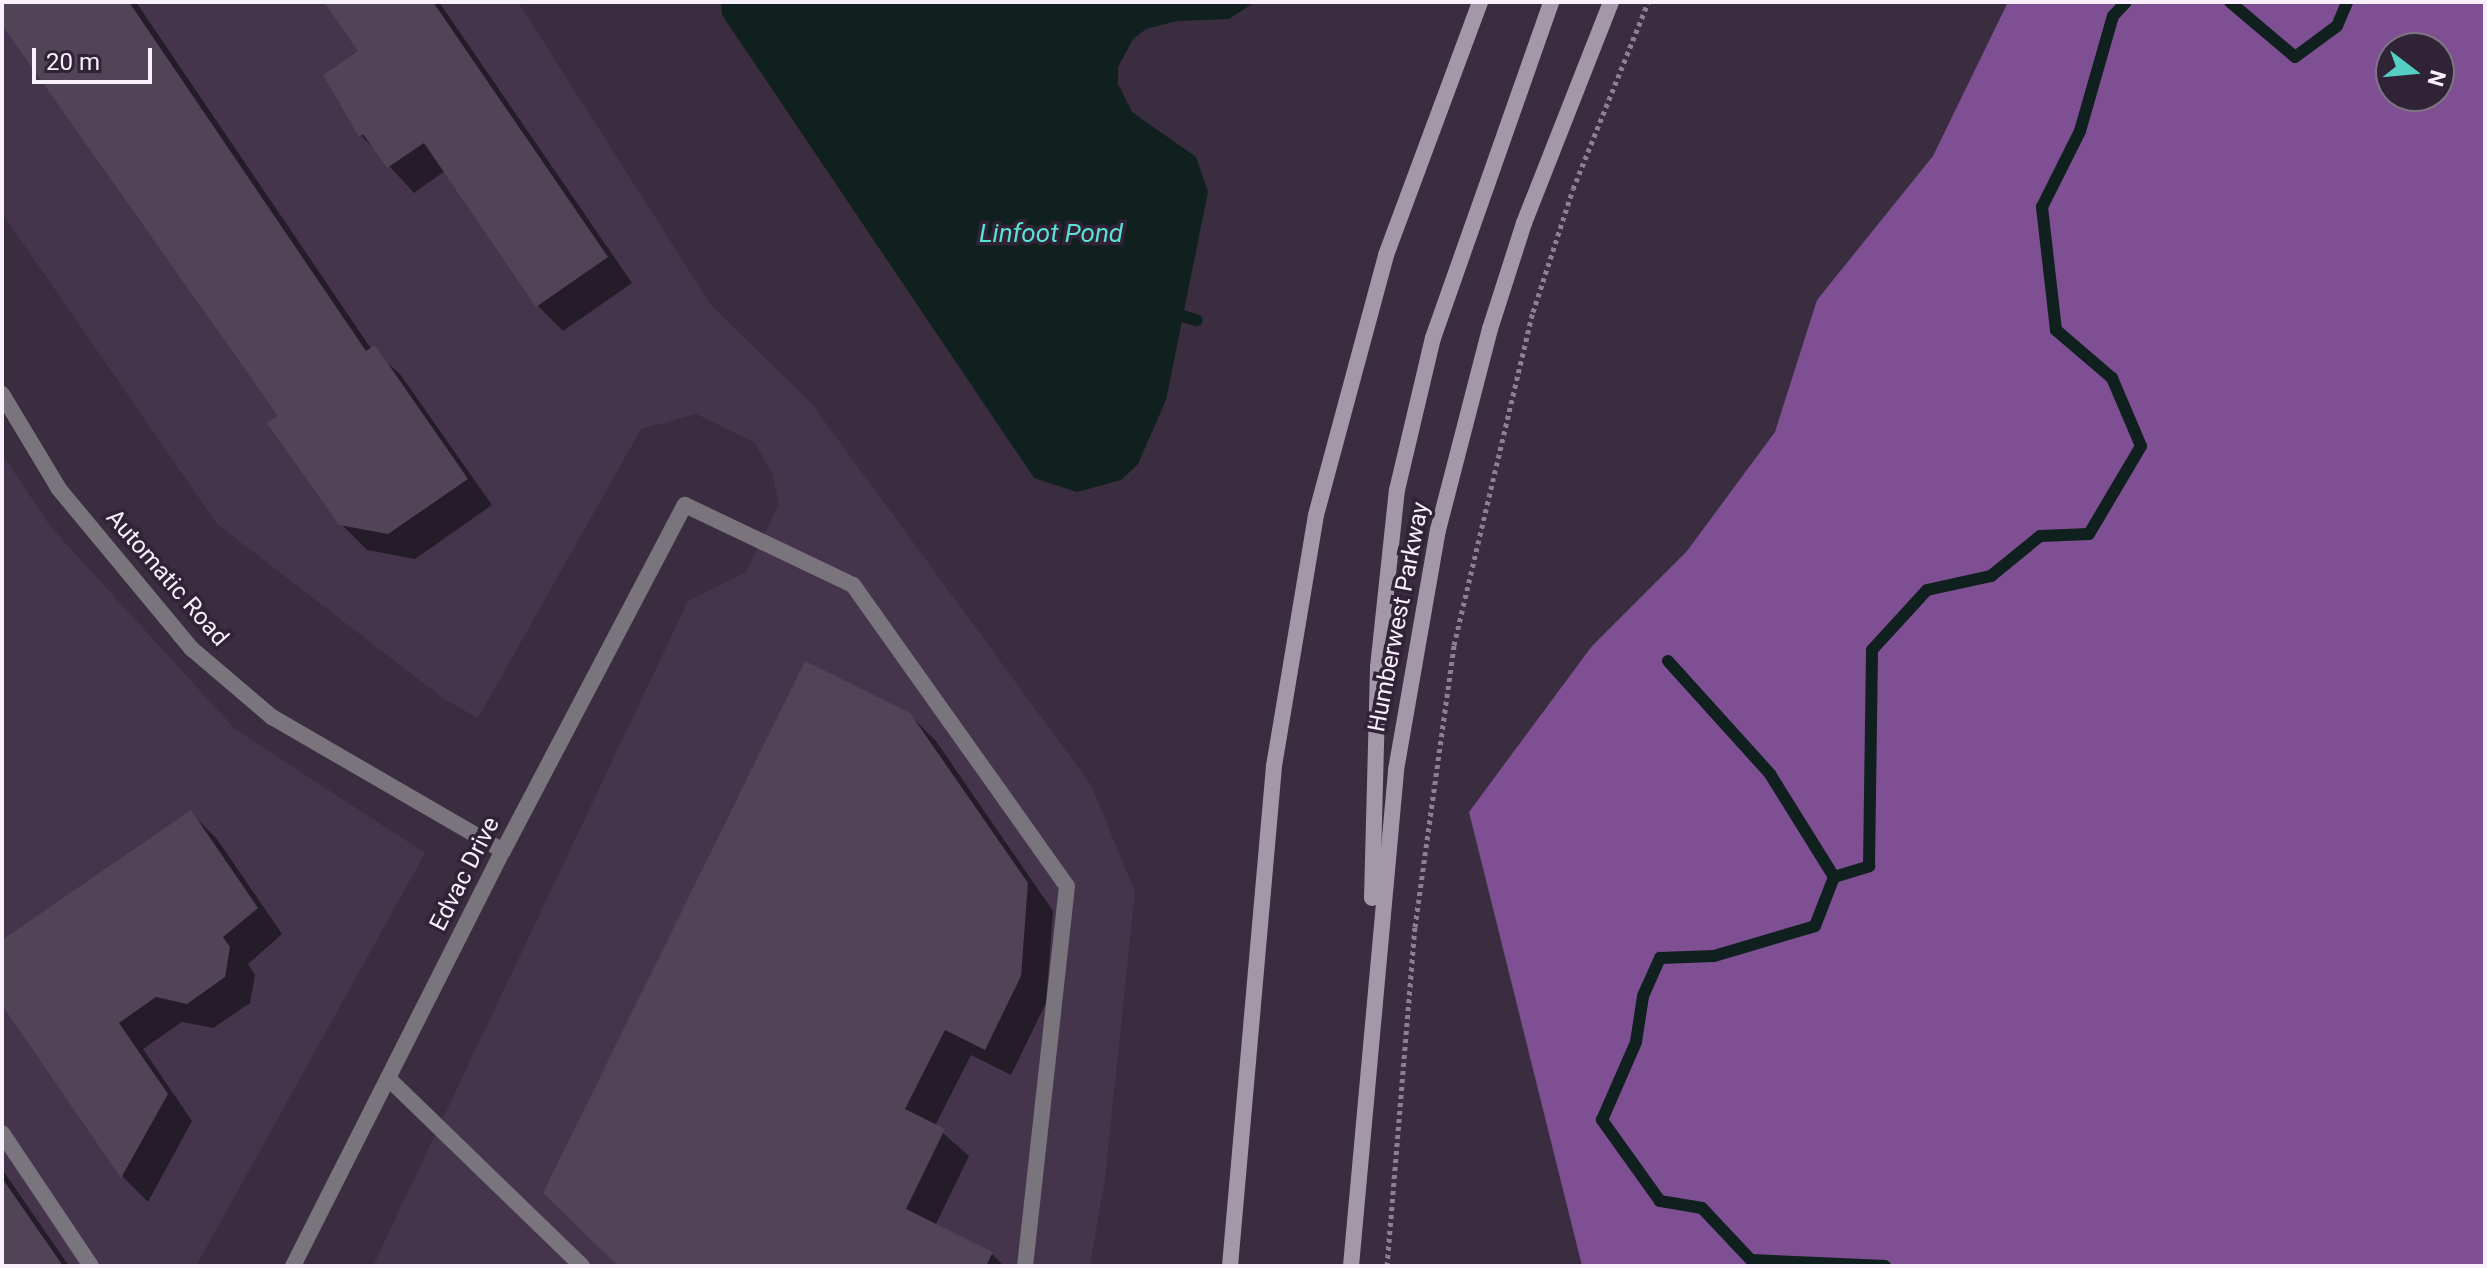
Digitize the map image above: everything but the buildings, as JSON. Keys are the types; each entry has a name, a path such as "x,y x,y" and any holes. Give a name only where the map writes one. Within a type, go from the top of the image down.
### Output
{"main road":[{"path":"1230,1266 1274,766 1316,515 1386,255 1480,2"},
{"path":"1368,1060 1378,667 1397,490 1433,338 1551,2"},
{"name":"Humberwest Parkway","path":"1351,1266 1396,770 1438,530 1490,329 1524,223 1611,2"}],"street":[{"name":"Automatic Road","path":"2,394 59,489 192,649 272,717 503,851"},
{"name":"Edvac Drive","path":"293,1266 390,1080 503,851 685,505 853,585 1067,886 1025,1266"},
{"path":"390,1080 582,1266"},
{"path":"2,1133 91,1266"}],"path":[{"path":"1387,1266 1415,927 1454,645 1533,312 1573,189 1648,2"}],"shaded area":[{"path":"2,2 518,2 711,305 811,403 1091,785 1135,892 1105,1179 1090,1266 373,1266 688,601 746,572 779,504 772,473 754,442 696,414 641,429 478,718 444,699 217,524 2,213"},
{"path":"2008,2 2485,2 2485,1266 1582,1266 1469,812 1592,646 1687,551 1775,432 1817,300 1933,156"},
{"path":"2,454 50,526 235,729 425,853 196,1266 2,1266"}],"water":[{"name":"Linfoot Pond","path":"721,2 1255,2 1229,19 1177,21 1146,29 1133,39 1118,67 1118,84 1132,112 1196,157 1208,192 1166,400 1138,464 1121,480 1077,492 1034,478 722,15"}],"waterway":[{"path":"1885,1266 1751,1260 1702,1208 1660,1201 1602,1120 1636,1042 1643,996 1660,958 1714,956 1815,926 1834,877 1869,866 1872,650 1927,590 1991,576 2040,536 2089,534 2141,446 2112,378 2056,330 2042,207 2080,131 2113,16 2126,2"},
{"path":"2230,2 2295,57 2337,26 2347,2"},
{"path":"1170,312 1197,320"},
{"path":"1668,661 1770,774 1834,877"}]}
